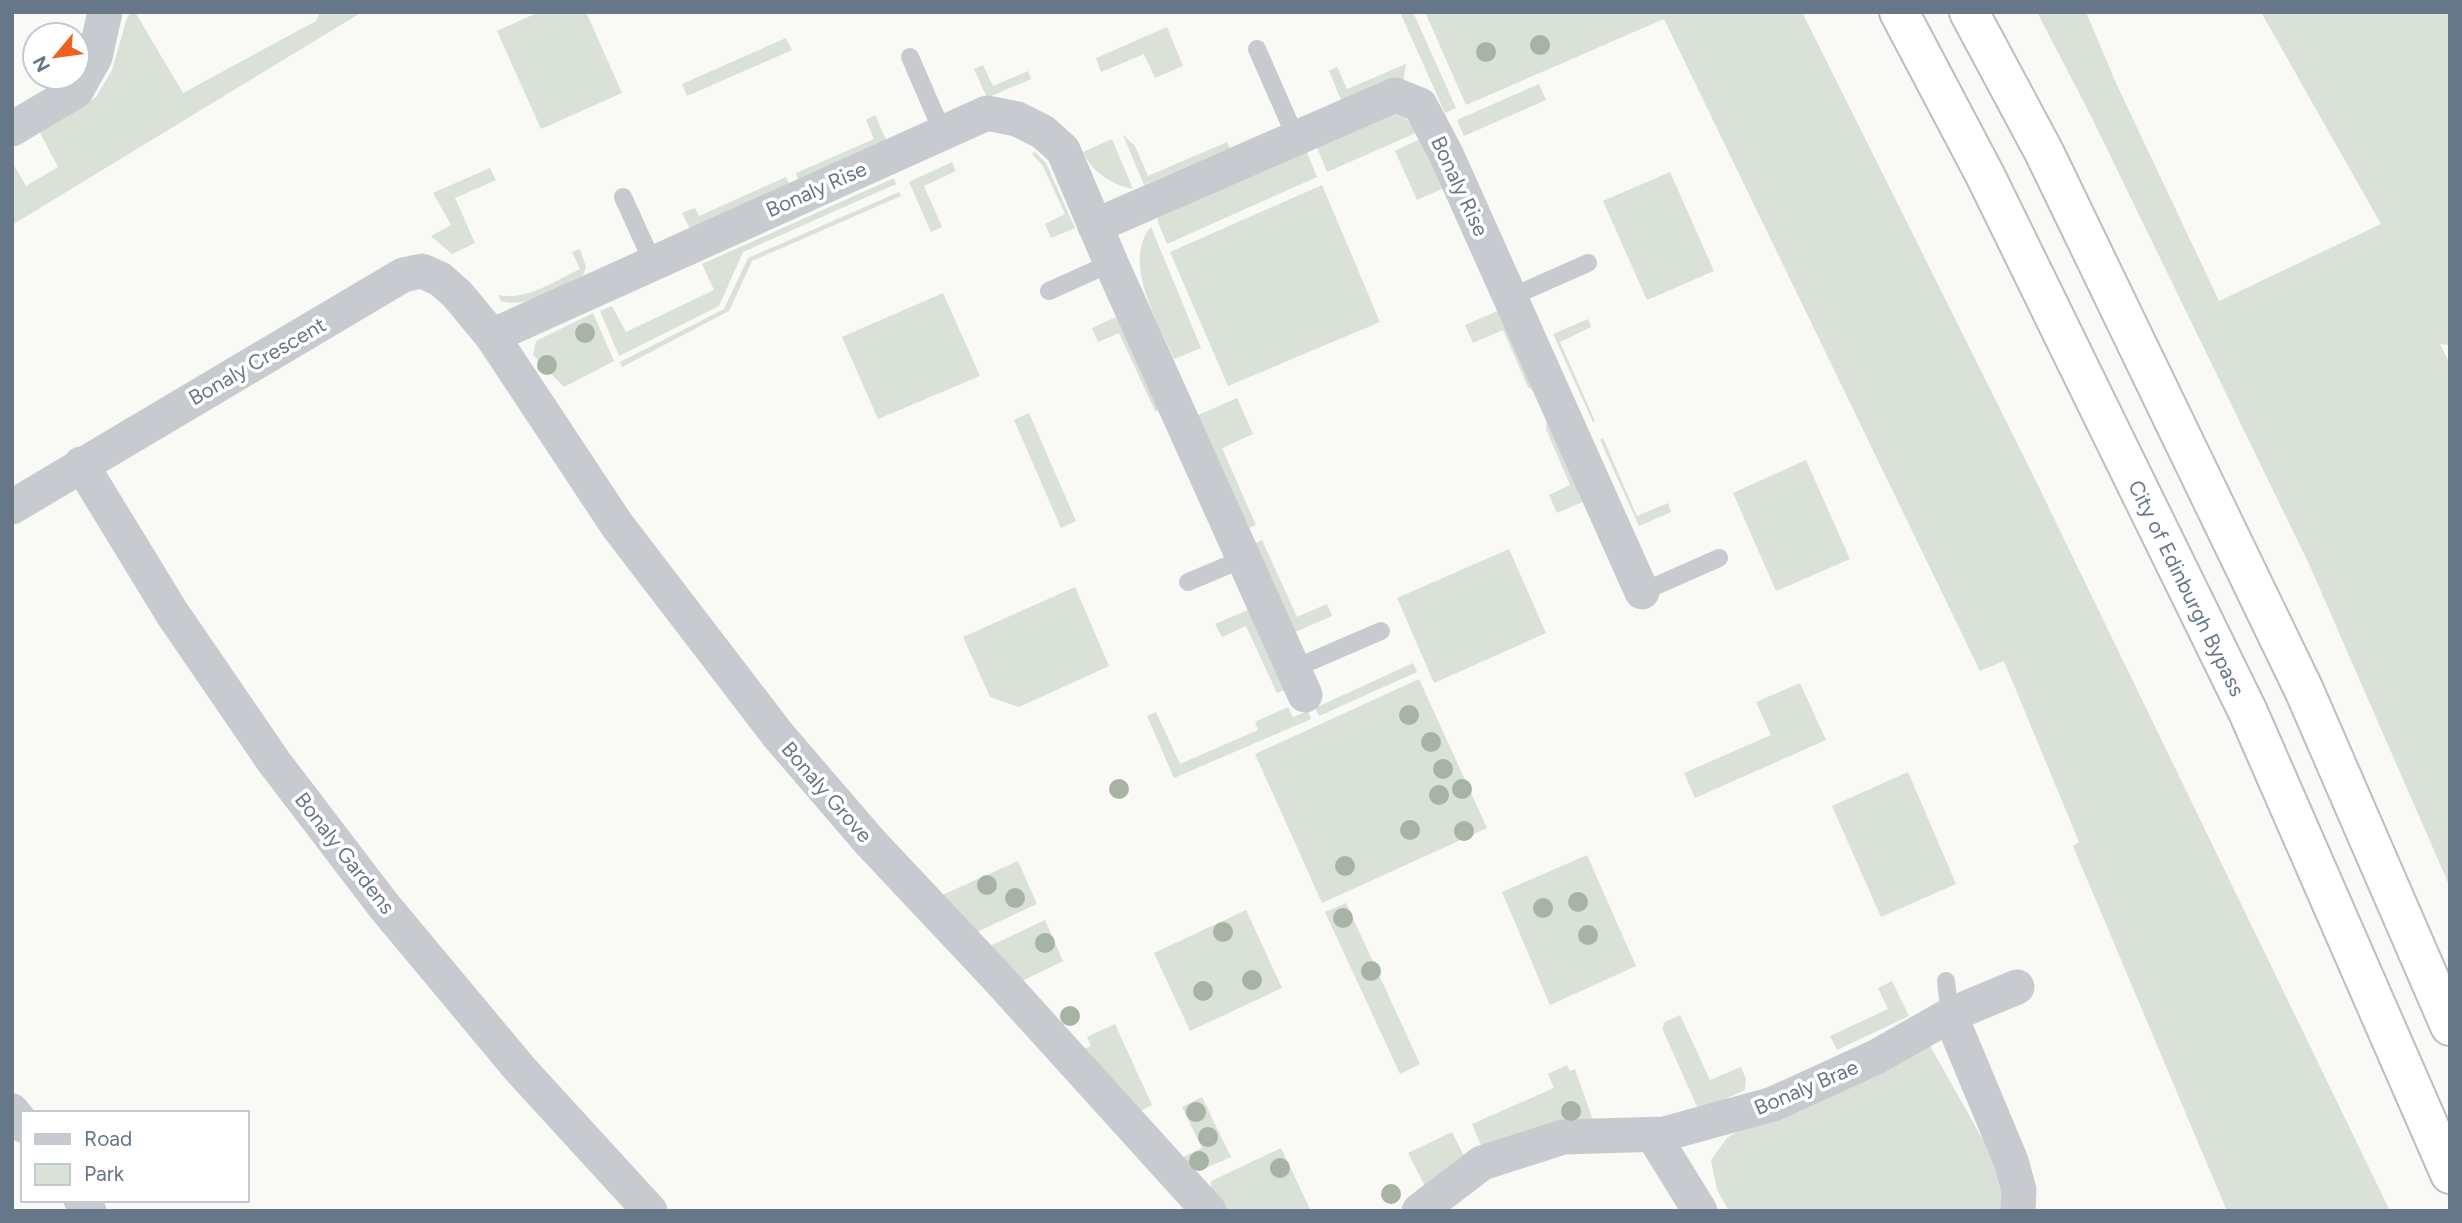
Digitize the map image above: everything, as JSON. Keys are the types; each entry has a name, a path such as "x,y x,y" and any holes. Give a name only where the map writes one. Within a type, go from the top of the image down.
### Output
{"highway":[{"name":"City of Edinburgh Bypass","path":"1899,12 1985,175 2248,712 2450,1174"},
{"path":"1969,12 2044,152 2304,690 2450,1026"}],"street":[{"path":"12,129 76,91 95,57 105,12"},
{"name":"Bonaly Rise","path":"1095,226 1395,95 1420,105 1511,297 1642,592"},
{"name":"Bonaly Rise","path":"492,336 987,113 1017,119 1044,132 1063,150 1299,682"},
{"name":"Bonaly Crescent","path":"12,507 403,275 422,271 440,279 457,294 492,336"},
{"name":"Bonaly Grove","path":"492,336 617,525 778,735 870,842 997,977 1209,1211"},
{"name":"Bonaly Gardens","path":"81,464 172,613 283,774 384,906 520,1069 650,1211"},
{"name":"Bonaly Brae","path":"1419,1211 1482,1163 1563,1137 1664,1134 1773,1104 1876,1057 1948,998 2017,987"},
{"path":"1948,998 2011,1161 2020,1190 2018,1211"},
{"path":"1653,1135 1700,1211"}],"lane":[{"path":"1257,49 1296,138"},
{"path":"910,57 943,133"},
{"path":"623,197 653,263"},
{"path":"1049,291 1111,263"},
{"path":"1511,297 1588,263"},
{"path":"1642,592 1719,558"},
{"path":"1188,582 1243,559"},
{"path":"1299,682 1381,631"}],"green space":[{"path":"131,12 135,12 183,93 316,21 320,12 362,12 12,225 12,162 26,186 58,167 40,133 96,97 112,70"},
{"path":"539,12 586,12 622,93 541,129 497,31"},
{"path":"1400,12 1413,12 1456,108 1445,113"},
{"path":"1425,12 1802,12 2032,473 2390,1211 2227,1211 2073,846 2079,842 2004,661 1980,671 1664,19 1466,105"},
{"path":"2037,12 2086,12 2116,83 2219,301 2381,224 2261,12 2450,12 2450,345 2440,344 2450,364 2450,887 2309,564 2089,112"},
{"path":"1167,27 1183,66 1155,78 1144,54 1101,72 1096,58"},
{"path":"786,38 792,50 687,96 682,84"},
{"path":"1406,64 1403,84 1341,100 1329,71 1337,67 1347,89"},
{"path":"983,65 993,86 1028,71 1031,79 987,98 974,69"},
{"path":"1539,84 1546,100 1464,136 1457,120"},
{"path":"1394,114 1405,118 1418,132 1327,172 1316,145"},
{"path":"875,115 887,142 798,180 796,173 874,139 866,120"},
{"path":"1123,135 1135,146 1148,176 1227,142 1230,148 1144,185"},
{"path":"1422,138 1444,188 1417,200 1395,151"},
{"path":"1112,139 1133,189 1104,176 1092,166 1083,152"},
{"path":"1306,150 1317,177 1167,244 1157,220 1159,217"},
{"path":"1034,151 1046,163 1075,228 1051,238 1045,224 1065,214 1043,166 1032,154"},
{"path":"952,162 956,171 924,186 942,227 931,232 909,182"},
{"path":"490,168 496,180 455,198 475,243 452,254 431,236 451,225 433,193"},
{"path":"1670,172 1714,271 1647,300 1603,201"},
{"path":"786,177 789,184 690,229 682,213 695,208 699,216"},
{"path":"894,178 896,184 743,252 719,306 619,356 600,311 612,306 626,332 714,290 702,264"},
{"path":"1322,185 1380,322 1228,386 1170,252"},
{"path":"899,192 901,196 752,261 729,311 622,367 620,362 724,309 748,258"},
{"path":"1151,227 1201,348 1174,359 1152,311 1141,274 1143,241"},
{"path":"580,249 586,267 583,275 532,300 511,303 501,301 498,295 530,293 580,269 572,252"},
{"path":"943,293 980,376 878,419 842,337"},
{"path":"1502,309 1539,395 1528,387 1503,330 1473,343 1465,325"},
{"path":"593,313 614,361 564,387 533,355 536,341"},
{"path":"1116,317 1159,410 1155,411 1119,333 1098,342 1092,328"},
{"path":"1588,319 1591,327 1560,342 1595,421 1593,422 1553,334"},
{"path":"1237,398 1253,434 1222,448 1256,525 1247,529 1198,415"},
{"path":"1029,413 1076,521 1061,528 1014,420"},
{"path":"1547,415 1585,501 1557,513 1549,495 1570,485 1546,429"},
{"path":"1603,438 1637,516 1668,503 1671,512 1639,526 1600,440"},
{"path":"1806,460 1850,559 1776,591 1733,493"},
{"path":"1262,540 1297,617 1327,604 1332,616 1293,633 1254,544"},
{"path":"1509,549 1546,633 1434,683 1397,598"},
{"path":"1075,587 1109,666 1019,707 990,697 963,637"},
{"path":"1250,609 1287,689 1277,693 1246,626 1222,637 1215,624"},
{"path":"1413,663 1417,672 1319,716 1315,708"},
{"path":"1419,679 1487,828 1322,903 1255,754"},
{"path":"1800,683 1826,740 1695,798 1684,773 1771,735 1756,702"},
{"path":"1288,707 1293,717 1308,711 1311,719 1174,778 1147,716 1156,712 1180,764 1258,730 1255,722"},
{"path":"1908,772 1956,884 1881,917 1832,806"},
{"path":"1587,855 1636,966 1550,1005 1502,892"},
{"path":"1018,861 1037,904 977,932 940,896"},
{"path":"1346,903 1420,1064 1400,1074 1325,912"},
{"path":"1246,910 1282,988 1190,1031 1154,953"},
{"path":"1045,920 1063,961 1022,981 990,946"},
{"path":"1892,981 1909,1016 1837,1050 1830,1036 1888,1009 1878,988"},
{"path":"1680,1015 1710,1080 1741,1067 1746,1079 1745,1090 1699,1111 1662,1028 1663,1023"},
{"path":"1115,1024 1152,1105 1141,1111 1084,1049 1091,1046 1087,1037"},
{"path":"1929,1044 1996,1163 2004,1191 2002,1211 1729,1211 1717,1190 1711,1160 1727,1138 1753,1122"},
{"path":"1567,1065 1570,1071 1575,1069 1592,1118 1590,1123 1484,1152 1472,1124 1554,1088 1548,1074"},
{"path":"1202,1097 1231,1157 1199,1171 1183,1157 1202,1148 1182,1107"},
{"path":"1452,1132 1467,1162 1426,1188 1408,1153"},
{"path":"1281,1148 1311,1211 1227,1211 1213,1193 1211,1181"}]}
